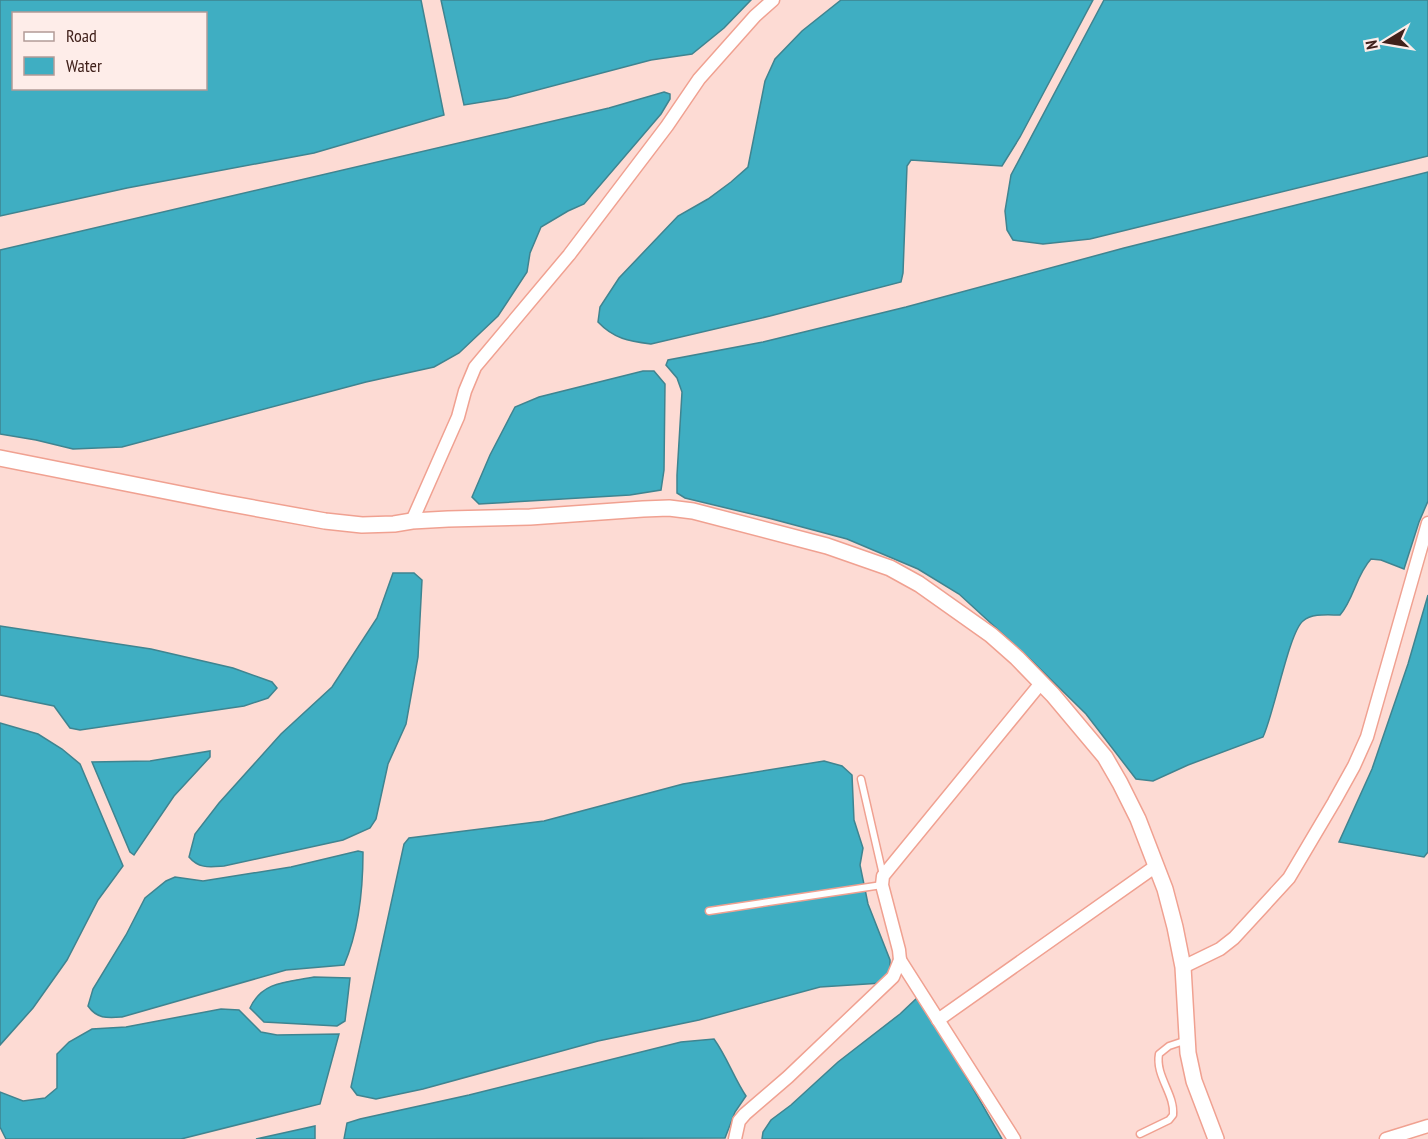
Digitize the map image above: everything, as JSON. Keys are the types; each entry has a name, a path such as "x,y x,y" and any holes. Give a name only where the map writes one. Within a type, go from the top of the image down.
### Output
{"street":[{"path":"412,521 458,417 475,367 569,255 667,126 699,79 755,16 773,0"},
{"path":"0,458 325,521 362,525 669,508 693,511 827,546 890,568 919,584 992,635 1041,683 1105,757 1138,819 1175,927 1183,967 1188,1053 1194,1081 1216,1139"},
{"path":"1183,967 1220,949 1245,928 1289,878 1310,846 1354,766 1375,713 1428,523"},
{"path":"1014,1139 900,960 883,880 1041,683"},
{"path":"938,1020 1156,866"},
{"path":"735,1139 739,1121 745,1114 788,1077 893,977 900,960"},
{"path":"1386,1139 1428,1126"}],"lane":[{"path":"709,911 883,880 861,779"},
{"path":"1140,1134 1169,1120 1173,1115 1172,1104 1158,1068 1158,1059 1163,1050 1187,1039"}],"water":[{"path":"0,0 421,0 444,115 314,153 127,188 0,216"},
{"path":"441,0 751,0 724,28 692,54 651,60 507,98 464,105"},
{"path":"841,0 1093,0 1020,137 1002,166 911,160 907,166 901,282 651,344 616,336 604,328 598,322 600,307 619,278 678,216 708,199 748,167 765,81 775,59 802,31"},
{"path":"1104,0 1428,0 1428,156 1090,239 1043,244 1013,240 1007,230 1005,211 1011,175"},
{"path":"664,92 670,94 670,99 661,114 584,204 541,227 530,253 527,272 498,316 459,353 434,367 366,382 122,447 73,449 0,434 0,250 609,108"},
{"path":"1428,172 1428,501 1404,569 1381,560 1371,559 1340,615 1320,615 1307,618 1298,628 1287,656 1263,737 1188,765 1153,781 1136,779 1086,714 959,594 918,569 847,539 685,498 677,493 682,392 677,378 666,365 668,360 763,342 906,307 1124,248"},
{"path":"643,371 654,371 665,384 664,470 661,490 630,495 479,504 472,497 490,455 515,407 539,397"},
{"path":"393,573 414,573 422,580 418,657 406,724 388,764 376,819 370,828 343,840 224,866 197,864 189,857 195,834 219,803 281,734 332,687 377,618"},
{"path":"1428,595 1428,852 1424,857 1339,842 1372,769 1408,664"},
{"path":"0,626 151,649 233,668 272,682 277,688 268,698 244,706 80,730 70,728 54,706 0,695"},
{"path":"0,723 38,734 80,764 123,866 98,900 67,960 33,1008 0,1045"},
{"path":"210,751 210,757 174,796 134,855 130,852 92,762 150,761"},
{"path":"824,761 842,766 852,775 854,820 863,848 860,865 868,904 890,960 890,975 882,983 820,987 699,1020 598,1041 423,1089 376,1099 357,1095 351,1087 404,844 409,838 544,821 683,784"},
{"path":"358,851 363,852 361,895 357,924 344,965 286,970 122,1017 103,1017 88,1006 93,989 126,935 145,898 166,881 175,877 203,881 291,867"},
{"path":"314,977 350,978 345,1021 337,1026 264,1022 250,1008 261,992 277,984"},
{"path":"917,998 1002,1139 762,1139 763,1132 771,1120"},
{"path":"221,1009 239,1010 261,1032 277,1035 339,1034 320,1104 181,1139 6,1139 0,1127 0,1092 23,1101 45,1098 57,1088 57,1054 69,1042 92,1029 126,1027"},
{"path":"714,1039 746,1096 735,1112 725,1138 344,1139 347,1123 360,1119 469,1095 681,1042"},
{"path":"315,1126 315,1139 256,1139"}]}
